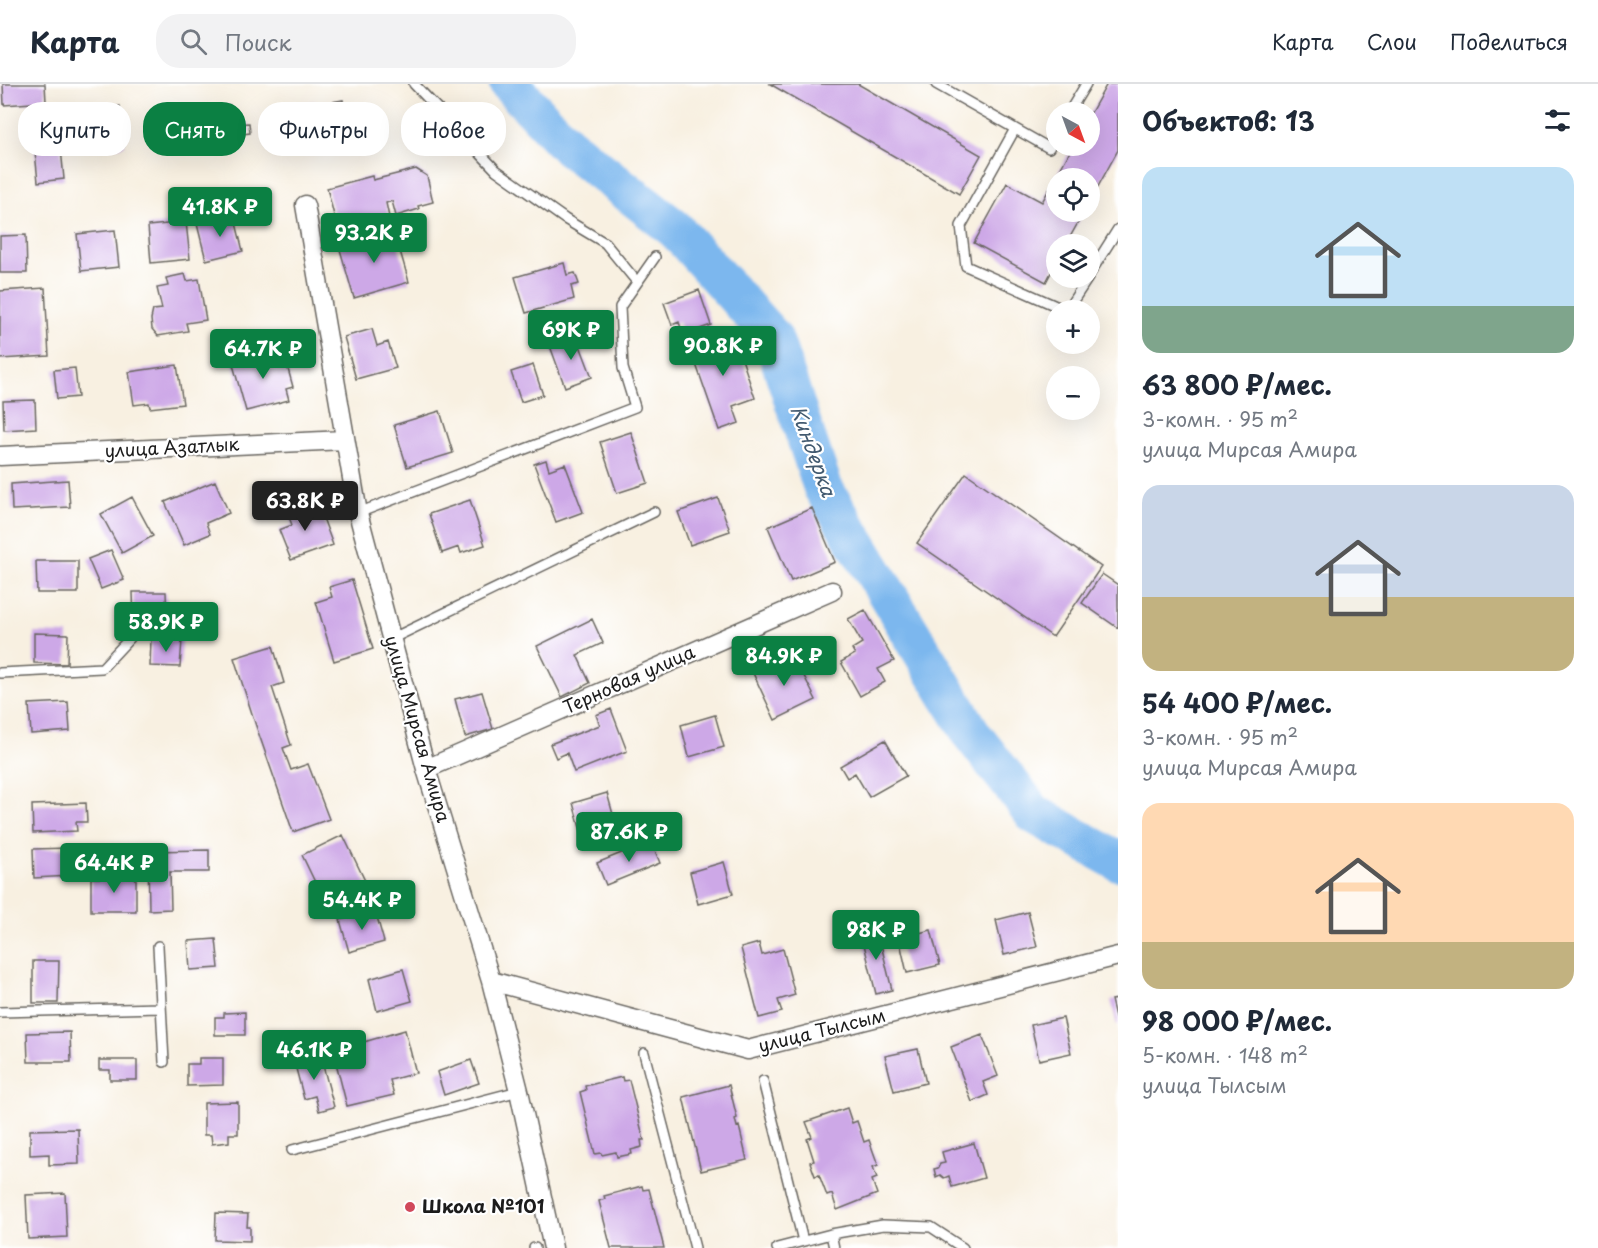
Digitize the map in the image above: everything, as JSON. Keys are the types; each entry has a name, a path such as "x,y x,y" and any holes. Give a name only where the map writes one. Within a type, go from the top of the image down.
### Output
{"street":[{"name":"улица Мирсая Амира","path":"305,205 358,513 426,769 491,981 519,1091 553,1248"},
{"name":"улица Азатлык","path":"0,456 345,440"},
{"name":"Терновая улица","path":"426,769 832,591"},
{"name":"улица Тылсым","path":"491,981 748,1050 1118,956"}],"lane":[{"path":"414,84 496,171 604,243 637,282"},
{"path":"1075,102 1086,84"},
{"path":"940,85 1046,146"},
{"path":"1015,129 961,226 966,266 1046,301"},
{"path":"1100,257 1118,229"},
{"path":"358,513 635,407 623,368 620,306 655,257"},
{"path":"391,639 654,512"},
{"path":"0,673 102,668 130,638"},
{"path":"158,945 164,1062"},
{"path":"0,1012 160,1008"},
{"path":"644,1053 695,1248"},
{"path":"763,1081 803,1241"},
{"path":"292,1150 519,1091"},
{"path":"777,1248 831,1234 883,1225 931,1227 963,1248"},
{"path":"831,1234 834,1248"}],"building":[{"path":"3,84 45,84 46,102 18,102 18,104 4,105"},
{"path":"770,84 858,84 981,155 959,194"},
{"path":"1107,84 1118,84 1118,150 1100,183 1100,168 1061,168 1067,156 1100,156 1100,102 1097,102"},
{"path":"246,123 249,123 250,133 246,134"},
{"path":"35,156 62,156 64,179 38,182"},
{"path":"416,169 427,176 433,202 396,216 392,201 386,203 389,217 338,231 327,188 372,176 373,180"},
{"path":"1007,183 1042,202 1046,195 1046,222 1078,222 1072,234 1046,234 1046,282 974,243"},
{"path":"234,215 243,251 206,260 197,224"},
{"path":"186,222 190,259 151,263 148,226"},
{"path":"115,230 119,267 81,271 77,234"},
{"path":"394,230 409,282 354,298 339,246"},
{"path":"26,235 27,273 0,273 0,236"},
{"path":"564,263 567,275 575,273 579,284 571,286 574,299 526,313 515,277"},
{"path":"185,274 187,281 199,279 206,320 186,323 188,331 158,336 152,329 151,319 153,310 162,309 157,288 168,286 166,278"},
{"path":"45,288 49,356 0,359 0,291"},
{"path":"699,290 711,325 683,335 679,322 672,325 664,303"},
{"path":"372,329 377,346 388,342 396,368 356,379 344,337"},
{"path":"733,332 755,398 733,406 739,423 719,430 690,347"},
{"path":"576,335 592,377 565,387 550,346"},
{"path":"276,349 279,359 285,358 293,387 286,389 289,400 246,411 232,361"},
{"path":"177,365 183,404 150,408 149,403 134,405 129,372"},
{"path":"533,365 543,395 521,402 511,372"},
{"path":"75,368 78,397 57,399 54,370"},
{"path":"35,400 36,428 4,430 3,401"},
{"path":"440,411 453,453 407,467 394,425"},
{"path":"631,432 648,483 617,493 600,442"},
{"path":"546,460 549,470 565,464 583,512 556,522 534,464"},
{"path":"966,473 1101,567 1053,637 917,543"},
{"path":"68,480 70,507 12,510 11,484"},
{"path":"215,481 229,513 206,523 210,534 184,545 165,502"},
{"path":"132,497 153,536 122,553 101,514"},
{"path":"718,498 730,531 690,545 678,512"},
{"path":"470,500 485,545 461,553 459,547 442,553 429,514"},
{"path":"299,503 303,513 319,507 333,545 291,560 279,530 292,525 286,509"},
{"path":"812,508 835,562 791,581 768,527"},
{"path":"111,550 124,580 101,589 88,559"},
{"path":"36,561 78,561 78,593 37,593"},
{"path":"1102,574 1118,585 1118,628 1082,603"},
{"path":"352,580 373,649 334,661 316,602 332,597 329,587"},
{"path":"133,592 166,592 167,622 134,622"},
{"path":"865,610 894,661 878,669 885,682 860,696 841,662 855,654 852,649 862,643 848,619"},
{"path":"592,619 603,643 577,655 590,683 562,697 537,646"},
{"path":"34,633 68,634 67,664 34,663"},
{"path":"151,639 182,640 180,667 150,666"},
{"path":"273,646 284,683 272,687 291,745 283,748 291,770 308,764 329,819 293,832 234,658"},
{"path":"793,654 816,700 775,720 753,673"},
{"path":"482,692 493,729 465,737 455,699"},
{"path":"68,702 70,731 31,734 29,704"},
{"path":"611,709 627,751 574,772 567,753 556,758 550,744 600,725 596,715"},
{"path":"715,715 724,747 689,757 681,725"},
{"path":"885,740 906,776 869,797 855,773 847,778 840,766"},
{"path":"607,793 616,825 582,835 573,803"},
{"path":"86,803 87,822 76,822 77,831 33,833 32,805"},
{"path":"343,835 367,885 326,905 302,855"},
{"path":"651,841 660,863 606,885 597,863"},
{"path":"69,848 70,876 34,878 33,849"},
{"path":"209,850 209,872 170,872 171,909 149,910 148,851"},
{"path":"724,862 733,894 698,904 690,872"},
{"path":"91,878 136,878 136,911 91,911"},
{"path":"375,910 384,942 349,952 340,920"},
{"path":"1028,912 1037,947 1004,955 996,920"},
{"path":"877,928 892,990 876,994 861,932"},
{"path":"931,930 940,965 907,973 899,938"},
{"path":"216,939 219,968 190,970 188,941"},
{"path":"759,943 762,955 783,949 795,995 778,1000 782,1012 759,1018 741,948"},
{"path":"33,961 59,961 58,1003 33,1003"},
{"path":"403,969 412,1001 377,1011 369,979"},
{"path":"1118,999 1118,1025 1117,1025 1111,1000"},
{"path":"245,1012 245,1035 215,1035 215,1017 224,1017 224,1013"},
{"path":"1063,1018 1071,1053 1039,1060 1031,1025"},
{"path":"405,1030 416,1073 390,1080 394,1095 347,1106 333,1051"},
{"path":"70,1032 71,1062 28,1062 27,1033"},
{"path":"982,1035 998,1076 983,1082 988,1095 972,1102 951,1047"},
{"path":"918,1049 926,1083 894,1091 885,1056"},
{"path":"320,1054 334,1107 319,1111 315,1096 304,1099 294,1061"},
{"path":"199,1058 223,1058 223,1085 187,1086 187,1064 199,1064"},
{"path":"99,1060 137,1060 137,1080 110,1080 110,1070 99,1070"},
{"path":"471,1060 479,1083 444,1095 437,1072"},
{"path":"622,1077 623,1081 629,1080 644,1140 641,1140 642,1147 631,1150 632,1154 617,1157 616,1152 595,1154 580,1092 586,1090 585,1086"},
{"path":"729,1085 737,1118 735,1119 737,1127 739,1126 747,1160 701,1171 683,1097"},
{"path":"238,1102 238,1134 229,1134 229,1142 212,1144 211,1135 204,1135 204,1103"},
{"path":"847,1108 852,1123 857,1121 864,1142 869,1140 878,1165 873,1167 877,1178 872,1180 877,1194 837,1210 832,1194 827,1196 819,1175 815,1176 810,1162 814,1161 807,1139 812,1137 806,1122"},
{"path":"78,1129 79,1164 49,1165 49,1154 30,1155 30,1130"},
{"path":"974,1143 984,1178 952,1187 949,1176 936,1177 934,1169 945,1163 942,1152"},
{"path":"642,1186 643,1190 649,1189 664,1248 611,1248 599,1201 605,1199 604,1196"},
{"path":"65,1193 67,1237 28,1239 26,1195"},
{"path":"216,1213 248,1214 247,1227 250,1227 250,1241 215,1240"}],"waterway":[{"name":"Киндерка","path":"509,84 566,144 675,229 773,338 823,488 973,736 1034,814 1118,861"}],"place":[{"name":"Школа №101","path":"410,1207"}]}
